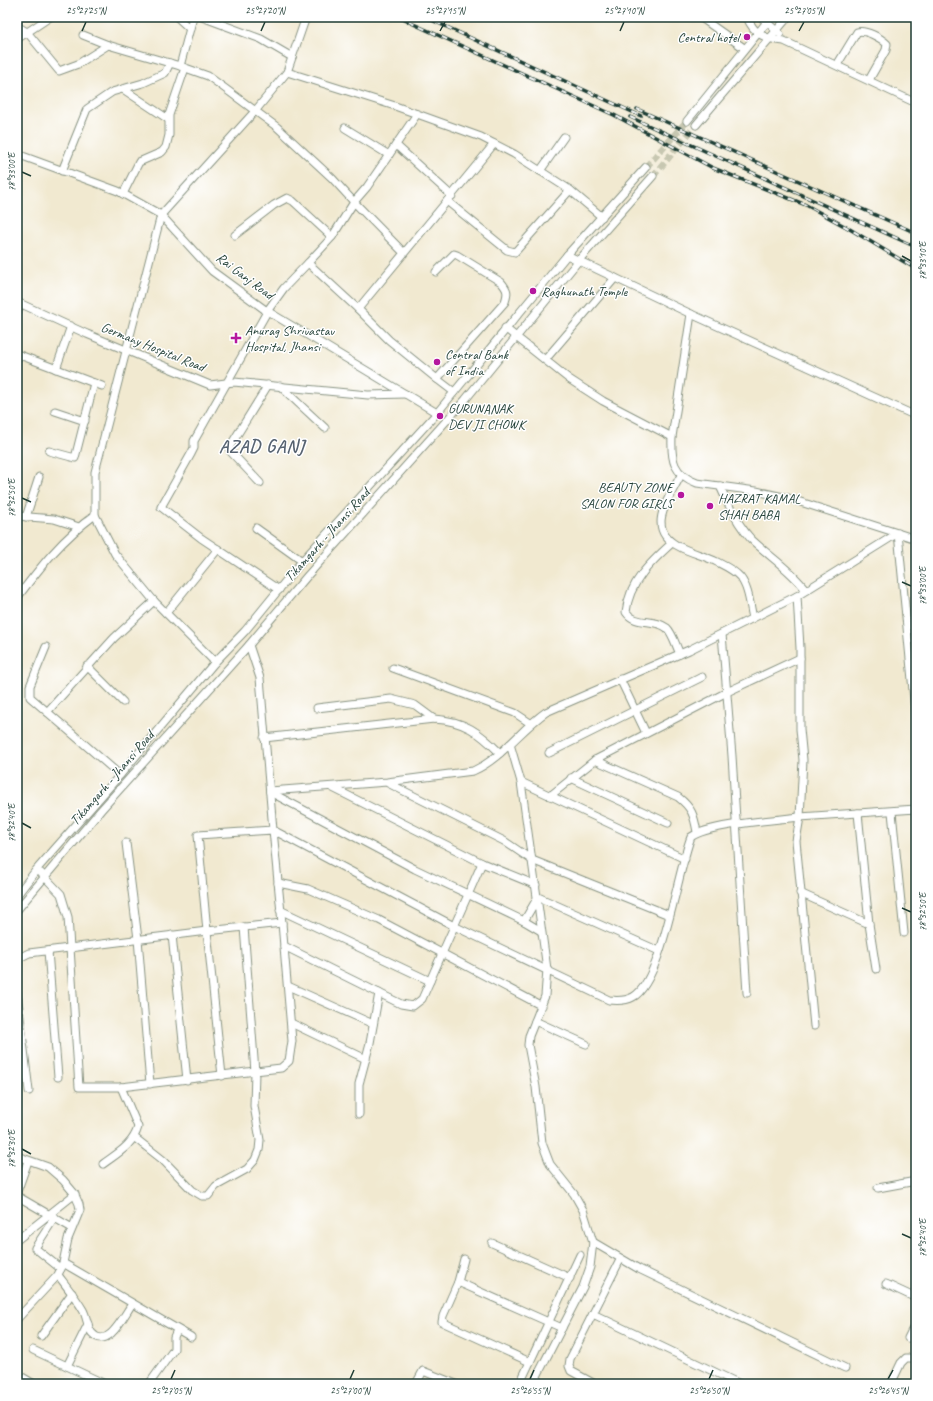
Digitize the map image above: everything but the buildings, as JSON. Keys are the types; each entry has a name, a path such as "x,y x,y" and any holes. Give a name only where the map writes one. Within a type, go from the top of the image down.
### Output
{"street":[{"path":"17,39 50,17"},
{"path":"177,17 190,29"},
{"path":"123,194 139,162 162,152 166,148 169,135 168,119 183,67 193,17"},
{"path":"202,17 262,39 292,56"},
{"path":"215,662 154,601 115,554 95,515 95,472 125,350 161,215 256,110 287,72 306,17"},
{"path":"700,17 744,48"},
{"path":"747,17 750,26 758,34 769,39 784,41 916,103"},
{"path":"761,17 769,20 784,41"},
{"path":"696,125 788,17"},
{"path":"687,121 744,48 769,20"},
{"path":"17,26 27,32 59,71 78,64 108,45"},
{"path":"837,65 857,32 864,31 887,44 886,50 869,80"},
{"path":"83,35 108,45 208,76 256,110 310,155 404,253"},
{"path":"62,171 87,109 112,92 165,73 170,63"},
{"path":"287,72 481,137 570,190 602,217"},
{"path":"123,89 168,119"},
{"path":"279,590 218,549 161,507 194,448 194,441 268,310 284,288 332,237 354,202 367,187 389,156 416,114"},
{"path":"345,128 389,156"},
{"path":"540,171 564,137"},
{"path":"358,308 494,144"},
{"path":"396,145 449,198 507,250 515,252 570,190"},
{"name":"Rai Ganj Road","path":"17,154 123,194 161,215 212,270 268,310 437,413"},
{"path":"17,895 37,869 120,775 215,662 279,590 302,561 437,413 505,328 567,255 646,167"},
{"name":"Tikamgarh - Jhansi Road","path":"17,910 44,876 249,645 308,575 465,400 579,260 653,176"},
{"path":"235,235 274,205 287,198 293,201 332,237"},
{"path":"436,272 450,257 454,254 458,254 501,282 508,293 505,302 437,379"},
{"path":"567,255 691,314 916,416"},
{"path":"308,263 358,308 389,340 454,392"},
{"path":"545,360 615,278"},
{"path":"17,313 19,303"},
{"name":"Germany Hospital Road","path":"19,303 125,350 210,385 227,383 280,386 368,395 406,394"},
{"path":"691,314 671,452 676,468 681,475 697,483 756,490 788,498 916,540"},
{"path":"56,369 71,326"},
{"path":"505,328 569,379 603,401 672,437"},
{"path":"17,354 102,386"},
{"path":"49,451 75,458 94,383"},
{"path":"260,483 229,448 268,385"},
{"path":"280,386 325,428"},
{"path":"54,411 85,421"},
{"path":"681,475 666,503 661,522 663,535 672,542 724,566 741,578 746,589 753,618"},
{"path":"26,517 39,477"},
{"path":"709,480 742,485"},
{"path":"720,486 729,507 747,534 783,564 806,590"},
{"path":"17,598 50,555 95,515"},
{"path":"17,516 54,519 80,527"},
{"path":"256,528 302,561"},
{"path":"270,792 387,782 473,772 485,766 500,754 530,723 546,712 680,654 797,596 898,533"},
{"path":"898,533 914,684 916,722"},
{"path":"672,542 648,565 639,577 630,593 626,612 629,617 636,620 661,625 667,628 680,654"},
{"path":"166,613 218,549"},
{"path":"797,596 800,658 799,705 803,783 796,840 814,1026"},
{"path":"47,712 87,666 114,638 154,601"},
{"path":"722,634 748,993"},
{"path":"37,869 61,894 66,906 79,1087 121,1087 255,1072 281,1068 289,1061 292,1041 291,1023 264,738 260,678 249,645"},
{"path":"46,647 30,686 29,694 47,712 120,775"},
{"path":"550,796 595,760 727,692 800,658"},
{"path":"87,666 123,702"},
{"path":"393,668 508,711 524,718 530,723"},
{"path":"550,754 702,677"},
{"path":"620,679 646,733"},
{"path":"192,689 201,698"},
{"path":"317,708 391,699 415,705 434,719"},
{"path":"264,738 434,719 448,720 471,728 484,738 500,754"},
{"path":"510,744 521,782 547,969 545,996 529,1036 528,1045 536,1087 542,1144 553,1167 574,1194 583,1210 593,1242 590,1266 583,1287 533,1384"},
{"path":"595,760 678,797 689,806 695,816 697,832"},
{"path":"571,778 668,823"},
{"path":"387,782 504,841 532,860 669,915"},
{"path":"521,782 685,859"},
{"path":"331,787 482,864 536,885"},
{"path":"270,792 468,896 524,921 541,931"},
{"path":"222,1076 198,835 273,830 454,926 547,969 609,1000 620,1001 634,997 642,990 649,976 659,950 691,837 697,832 800,817 892,812 916,809"},
{"path":"892,812 904,933"},
{"path":"858,813 869,924 876,969"},
{"path":"126,843 138,939 150,1084"},
{"path":"284,946 401,1004 413,1006 422,999 482,864"},
{"path":"278,883 308,889 379,920 542,1006"},
{"path":"800,893 869,924"},
{"path":"524,921 538,897"},
{"path":"538,897 659,950"},
{"path":"280,910 430,981"},
{"path":"17,959 29,953 282,923"},
{"path":"135,1138 163,1160 192,1190 202,1196 208,1196 223,1181 236,1176 247,1169 255,1160 259,1150 260,1140 254,1106 255,1072 244,927"},
{"path":"172,935 187,1080"},
{"path":"48,951 58,1077"},
{"path":"288,986 373,1024"},
{"path":"17,992 29,1091"},
{"path":"359,1114 359,1084 366,1060 379,993"},
{"path":"535,1021 586,1044"},
{"path":"291,1023 366,1060"},
{"path":"104,1164 135,1138 138,1127 137,1121 121,1087"},
{"path":"17,1156 48,1167 63,1180 75,1194 80,1210 72,1228 61,1269 17,1319"},
{"path":"17,1192 28,1161"},
{"path":"878,1188 916,1182"},
{"path":"17,1240 52,1215 75,1194"},
{"path":"17,1196 72,1228"},
{"path":"52,1215 35,1248 61,1269 132,1304 191,1337"},
{"path":"593,1242 620,1260 845,1368"},
{"path":"492,1243 570,1278"},
{"path":"522,1379 580,1255"},
{"path":"464,1259 458,1282 443,1316 442,1322 530,1362"},
{"path":"595,1384 574,1374 569,1366 570,1359 620,1260"},
{"path":"61,1269 72,1293 84,1311 93,1334 100,1338 104,1338 112,1333 132,1304"},
{"path":"458,1282 562,1328"},
{"path":"886,1284 916,1298"},
{"path":"41,1336 53,1317 72,1293"},
{"path":"593,1314 740,1384"},
{"path":"908,1338 916,1322"},
{"path":"67,1366 88,1324"},
{"path":"149,1384 174,1349 174,1337 177,1330"},
{"path":"33,1350 105,1384"},
{"path":"891,1384 901,1363 906,1358 916,1358"},
{"path":"416,1384 423,1371 456,1384"},
{"path":"17,1374 34,1384"}],"tunnel":[{"path":"646,167 687,121"},
{"path":"653,176 696,125"}],"railway":[{"path":"398,17 614,115 713,168 806,205 848,228 916,269"},
{"path":"425,17 641,116"},
{"path":"637,109 916,233"},
{"path":"630,117 916,247"}],"place":[{"name":"Central hotel","path":"747,37"},
{"name":"Raghunath Temple","path":"533,291"},
{"name":"Anurag Shrivastav Hospital, Jhansi","path":"236,338"},
{"name":"Central Bank of India","path":"437,362"},
{"name":"GURUNANAK DEV JI CHOWK","path":"440,416"},
{"name":"BEAUTY ZONE SALON FOR GIRLS","path":"681,495"},
{"name":"HAZRAT KAMAL SHAH BABA","path":"710,506"}],"district":[{"name":"AZAD GANJ","path":"262,446"}]}
